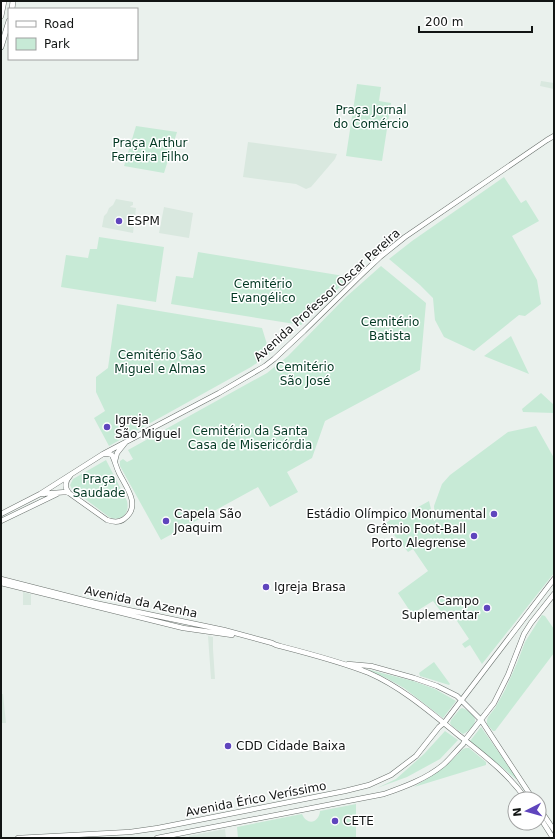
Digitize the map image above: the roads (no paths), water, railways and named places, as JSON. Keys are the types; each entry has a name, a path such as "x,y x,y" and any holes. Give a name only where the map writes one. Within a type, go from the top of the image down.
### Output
{"main road":[{"path":"1,16 4,1"},
{"path":"1,47 8,24"},
{"name":"Avenida Professor Oscar Pereira","path":"1,514 40,494 103,454 219,393 265,366 284,350 380,257 405,238 554,136"},
{"path":"115,462 117,453 126,442"},
{"path":"40,494 61,492 69,493 107,520 116,522 121,521 131,512 133,500 116,467 112,455 103,454"},
{"path":"69,493 65,483 68,477 74,472"},
{"path":"1,521 61,492"},
{"name":"Avenida da Azenha","path":"1,579 95,602 224,630 272,642 276,645"},
{"name":"Avenida Érico Veríssimo","path":"18,838 130,832 178,825 345,791 369,785 391,775 416,756 439,727 444,723 554,580"},
{"name":"Avenida da Azenha","path":"1,583 183,628 229,634 276,645 342,663 369,673 391,684 444,723 501,769 520,791"},
{"name":"Avenida Érico Veríssimo","path":"157,838 384,794 406,787 429,775 443,765 463,744 494,703 508,675 524,634 554,594"},
{"name":"Avenida da Azenha","path":"342,663 370,666 437,686 457,696 481,720 528,791"},
{"path":"547,820 554,830"},
{"path":"547,829 553,838"}],"place":[{"name":"ESPM","path":"119,221"},
{"name":"Igreja São Miguel","path":"107,427"},
{"name":"Estádio Olímpico Monumental","path":"494,514"},
{"name":"Capela São Joaquim","path":"166,521"},
{"name":"Grêmio Foot-Ball Porto Alegrense","path":"474,536"},
{"name":"Igreja Brasa","path":"266,587"},
{"name":"Campo Suplementar","path":"487,608"},
{"name":"CDD Cidade Baixa","path":"228,746"},
{"name":"CETE","path":"335,821"}],"park label":[{"name":"Praça Jornal do Comércio","path":"371,117"},
{"name":"Praça Arthur Ferreira Filho","path":"150,150"},
{"name":"Cemitério Evangélico","path":"263,291"},
{"name":"Cemitério Batista","path":"390,329"},
{"name":"Cemitério São Miguel e Almas","path":"160,362"},
{"name":"Cemitério São José","path":"305,374"},
{"name":"Cemitério da Santa Casa de Misericórdia","path":"250,438"},
{"name":"Praça Saudade","path":"99,486"}]}
